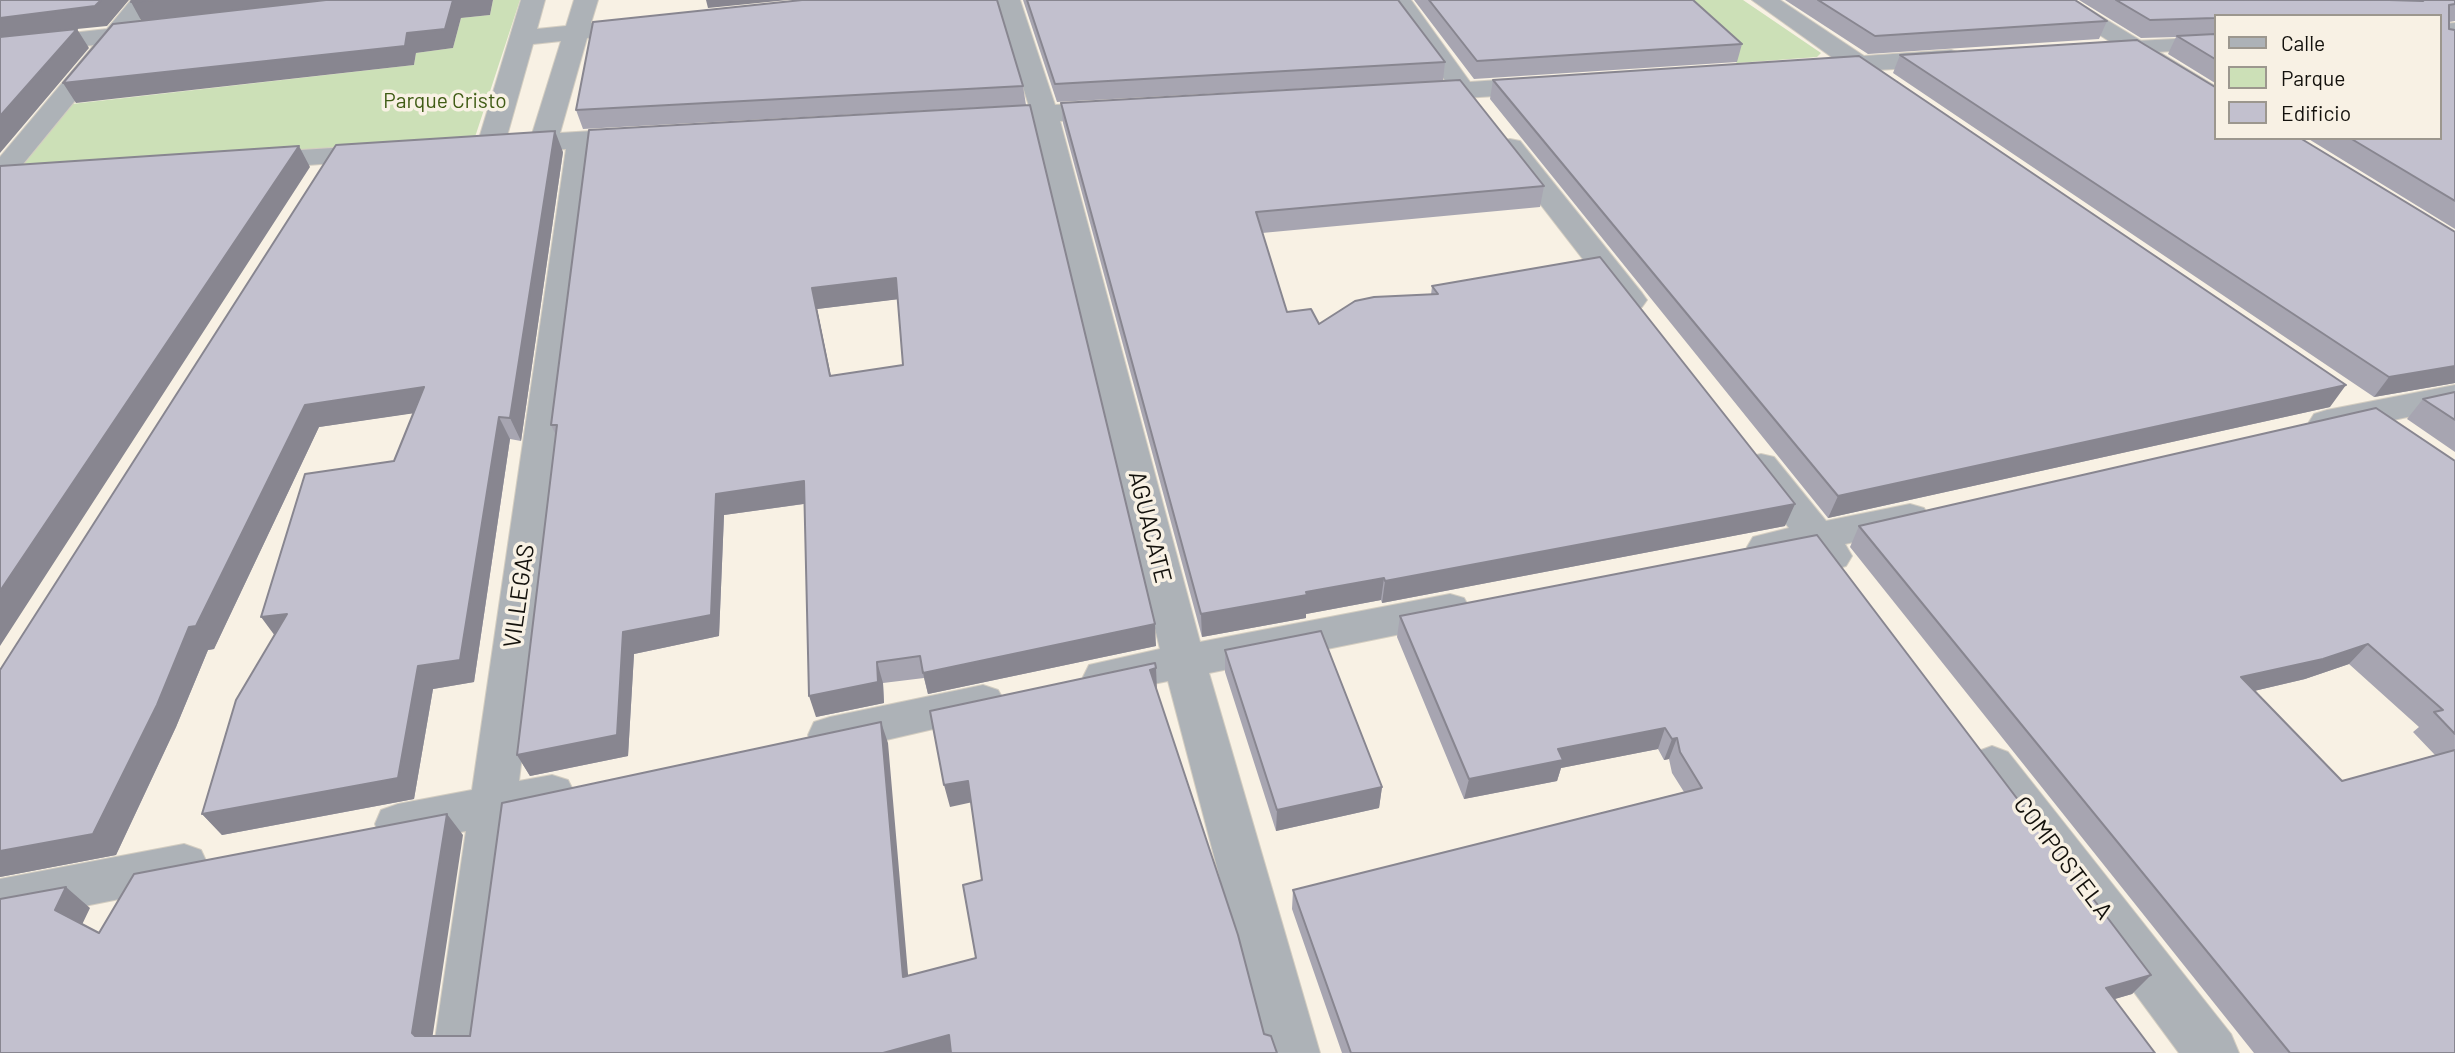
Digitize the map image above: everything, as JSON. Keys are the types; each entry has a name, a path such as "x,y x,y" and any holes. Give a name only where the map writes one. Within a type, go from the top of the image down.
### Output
{"street":[{"path":"0,175 143,0"},
{"path":"533,0 521,38 478,146 663,135"},
{"name":"VILLEGAS","path":"460,1053 491,807 562,141 576,32 586,0"},
{"name":"AGUACATE","path":"1008,0 1045,114 1184,660 1293,1053"},
{"path":"1399,0 1654,330"},
{"path":"1764,0 1893,87"},
{"path":"2057,0 2214,96"},
{"path":"521,38 672,22"},
{"path":"0,48 184,27"},
{"path":"2094,50 2214,43"},
{"path":"1791,68 1970,57"},
{"path":"1398,94 1574,83"},
{"path":"950,119 1140,108"},
{"path":"223,163 400,151"},
{"path":"312,191 335,156"},
{"path":"0,175 28,174"},
{"path":"2331,389 2410,443"},
{"path":"2286,431 2455,396"},
{"path":"1740,439 1851,581"},
{"path":"1723,556 1951,507"},
{"path":"1062,686 1480,603"},
{"path":"790,743 1021,695"},
{"name":"COMPOSTELA","path":"1969,735 2212,1053"},
{"path":"354,833 586,786"},
{"path":"0,901 218,859"}],"green space":[{"name":"Parque Cristo","path":"493,0 520,0 475,137 17,171 72,104 414,65 416,53 453,48 461,18 490,15"},
{"path":"1693,0 1743,0 1821,53 1817,57 1737,63 1673,3"}],"building":[{"path":"0,0 101,0 95,6 0,18"},
{"path":"326,0 453,0 445,29 407,33 405,46 63,83 113,24"},
{"path":"802,0 997,0 1023,86 576,110 593,22"},
{"path":"1027,0 1398,0 1445,62 1055,84"},
{"path":"1429,0 1693,0 1742,44 1477,61"},
{"path":"1818,0 2075,0 2107,21 1875,36"},
{"path":"2116,0 2455,0 2455,4 2449,5 2449,29 2455,30 2455,201 2353,140 2441,140 2441,14 2214,14 2214,18 2150,20"},
{"path":"77,29 0,116 0,37"},
{"path":"2214,34 2214,58 2177,36"},
{"path":"2137,40 2214,86 2214,140 2303,140 2455,232 2455,366 2389,377 1900,55"},
{"path":"1859,56 2346,385 1838,496 1493,80"},
{"path":"1460,80 1544,186 1256,212 1287,312 1311,309 1319,324 1355,301 1374,297 1438,294 1432,286 1600,257 1795,504 1385,581 1384,578 1306,592 1307,595 1201,614 1061,103"},
{"path":"1030,105 1155,624 923,673 920,656 877,662 878,682 809,696 804,481 716,494 711,615 623,632 617,735 517,755 557,425 551,425 589,130","holes":["896,278 903,365 830,376 812,288"]},
{"path":"555,131 510,418 499,417 460,660 418,666 398,778 202,814 236,700 287,614 261,617 305,474 394,461 424,387 305,405 196,626 189,627 157,705 93,834 0,851 0,670 336,145"},
{"path":"299,146 0,591 0,166"},
{"path":"2455,392 2455,420 2423,399"},
{"path":"2376,408 2455,461 2455,734 2434,712 2443,710 2368,644 2323,659 2241,677 2342,781 2455,750 2455,1053 2290,1053 1859,526"},
{"path":"1817,535 2151,975 2106,988 2155,1053 1351,1053 1293,890 1702,788 1680,752 1677,738 1672,739 1665,728 1558,749 1563,760 1469,779 1400,616"},
{"path":"1321,631 1382,787 1277,810 1225,650"},
{"path":"1155,663 1156,668 1150,670 1238,935 1264,1034 1271,1036 1277,1053 951,1053 949,1035 883,1053 0,1053 0,899 66,887 55,910 99,933 134,874 447,814 412,1033 415,1036 470,1036 502,803 881,722 903,977 976,958 963,885 982,880 968,781 944,785 930,711"}]}
